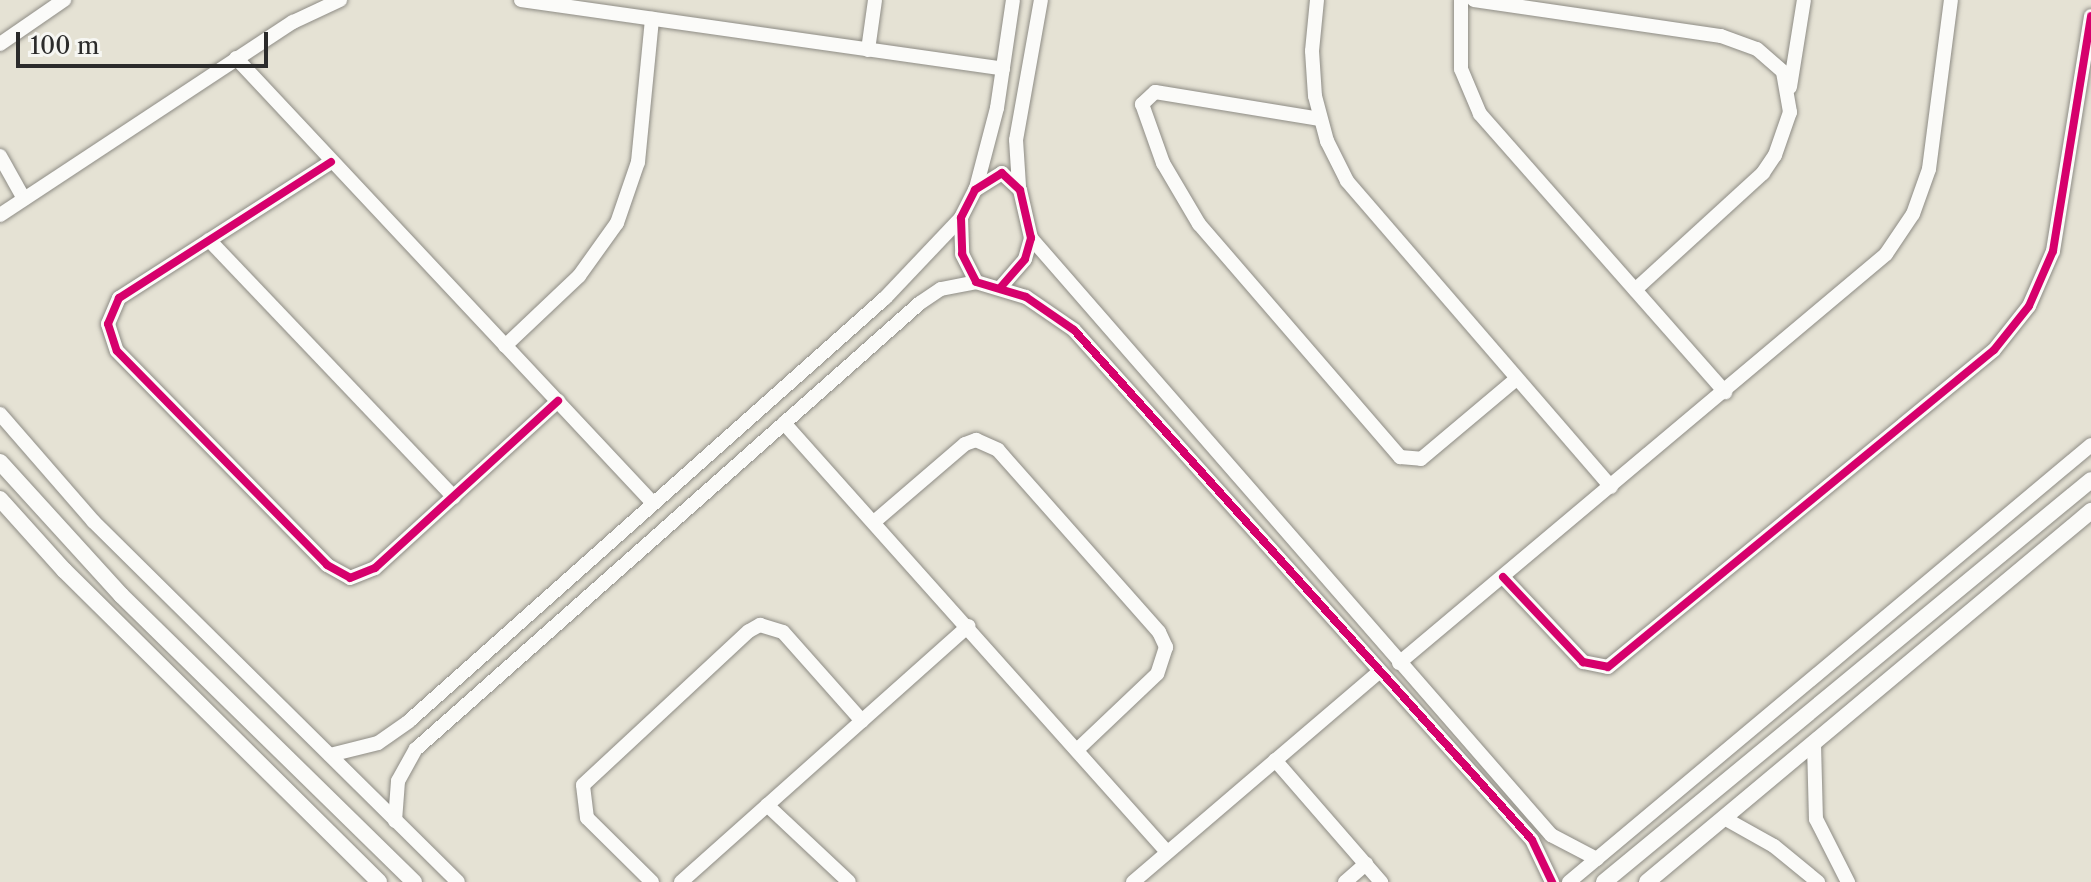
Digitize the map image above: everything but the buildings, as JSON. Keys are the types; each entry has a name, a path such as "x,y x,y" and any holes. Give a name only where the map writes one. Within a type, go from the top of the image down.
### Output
{"street":[{"path":"0,44 64,0"},
{"path":"0,215 236,58 340,0"},
{"path":"521,0 597,5 652,19 1003,69"},
{"path":"868,50 875,0"},
{"path":"330,755 361,749 394,733 651,501 885,298 961,218 975,190 1003,69 1013,0"},
{"path":"1041,0 1016,140 1020,190 1031,238 1551,835 1597,859"},
{"path":"1317,0 1312,72 1320,119 1337,163 1358,198 1611,487"},
{"path":"1461,0 1461,69 1480,114 1725,392"},
{"path":"1474,0 1739,41 1772,60 1789,92"},
{"path":"1635,290 1763,173 1785,134 1804,0"},
{"path":"1399,663 1878,263 1913,214 1929,169 1951,0"},
{"path":"1503,577 1583,662 1608,667 1994,350 2029,306 2053,251 2091,16"},
{"path":"505,346 579,276 617,223 638,162 652,19"},
{"path":"236,58 651,501"},
{"path":"1320,119 1155,92 1142,104 1163,163 1199,224 1400,457 1421,459 1515,380"},
{"path":"0,156 24,199"},
{"path":"331,162 119,298 108,324 117,351 337,574 364,576 558,401"},
{"path":"975,190 1002,173 1020,190"},
{"path":"961,218 962,254 976,282"},
{"path":"1000,288 1025,259 1031,238"},
{"path":"209,240 454,497"},
{"path":"395,821 398,781 416,749 930,295 976,282 1000,288 1043,306 1074,330 1532,840 1552,882"},
{"path":"0,414 93,521 458,882"},
{"path":"784,423 1167,852"},
{"path":"874,522 965,444 976,440 998,450 1159,632 1166,647 1157,674 1077,750"},
{"path":"1569,882 2091,445"},
{"path":"0,462 121,595 414,882"},
{"path":"1604,882 2091,480"},
{"path":"0,499 64,570 379,882"},
{"path":"1647,882 2091,511"},
{"path":"652,882 587,818 583,785 749,631 760,625 783,632 862,721"},
{"path":"681,882 968,626"},
{"path":"1133,882 1379,672"},
{"path":"1814,744 1816,819 1848,882"},
{"path":"1275,760 1381,882"},
{"path":"767,805 849,882"},
{"path":"1724,818 1774,846 1818,882"},
{"path":"1345,882 1366,864"}],"cycle path":[{"path":"1503,577 1583,662 1608,667 1994,350 2029,306 2053,251 2091,16"},
{"path":"331,162 119,298 108,324 117,351 327,565 350,578 375,568 558,401"},
{"path":"1000,288 1025,259 1031,238 1020,190 1002,173 975,190 961,218 962,254 976,282 1026,297 1074,330 1532,840 1552,882"}]}
